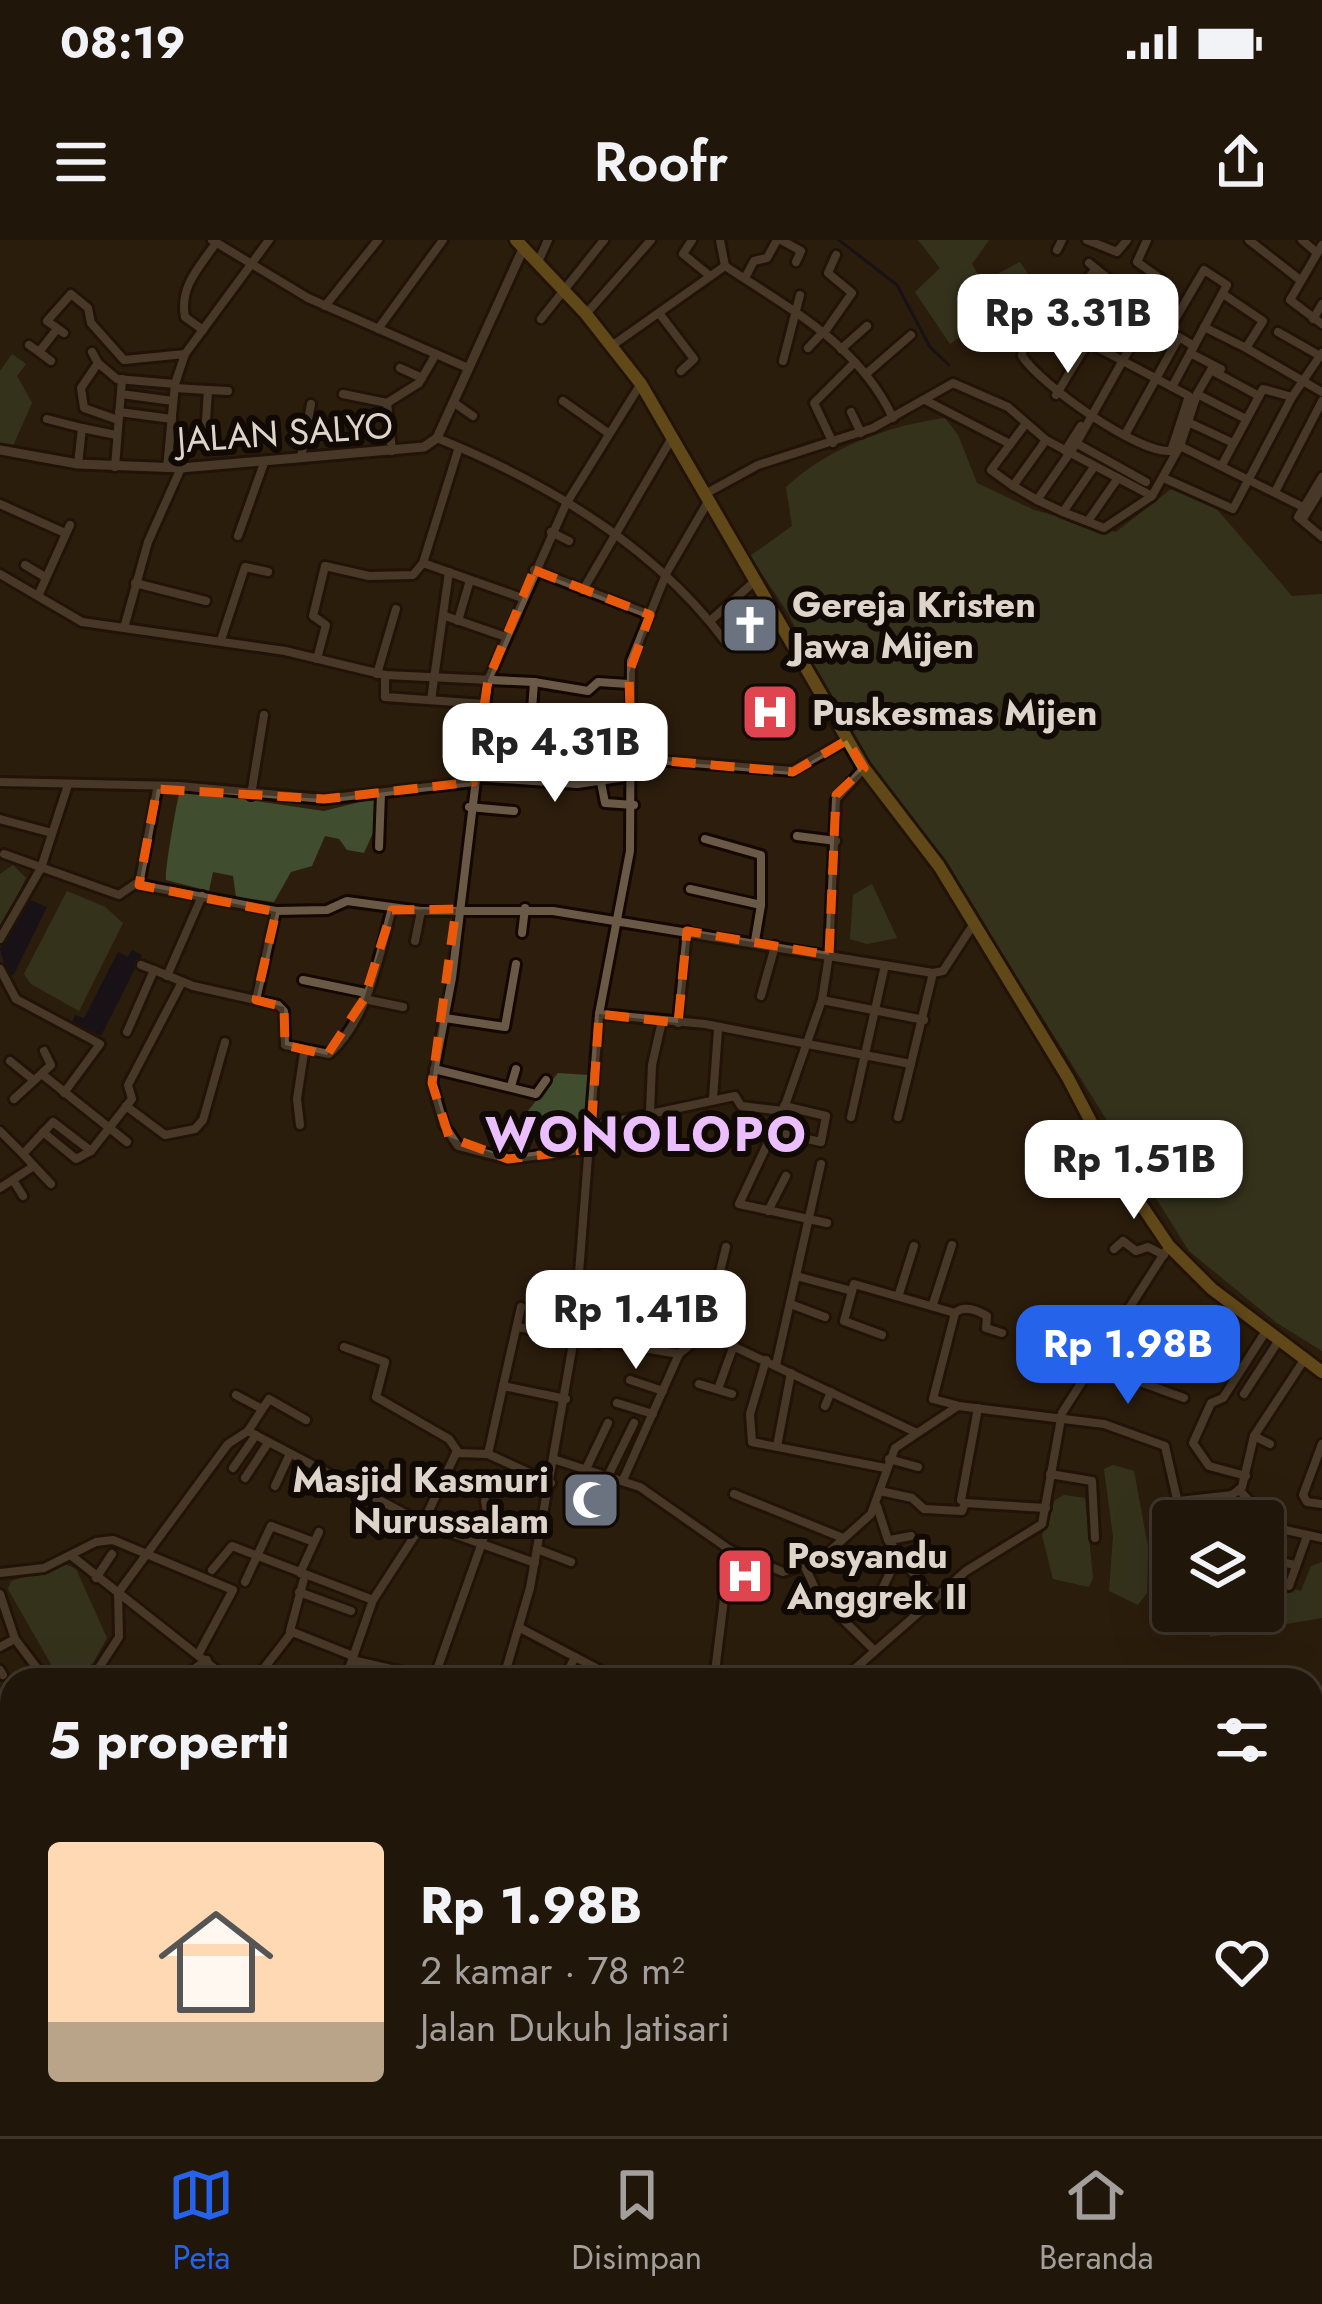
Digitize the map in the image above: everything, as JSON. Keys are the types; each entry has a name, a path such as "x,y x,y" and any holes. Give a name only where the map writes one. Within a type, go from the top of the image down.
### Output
{"main road":[{"path":"520,244 613,345 641,384 863,768 939,866 1167,1250 1322,1372"}],"street":[{"path":"166,468 175,386 185,354 269,240"},
{"path":"326,306 378,240"},
{"path":"378,329 443,240"},
{"path":"538,263 548,240"},
{"path":"541,320 604,240"},
{"path":"586,314 651,240"},
{"path":"692,240 682,254 711,277"},
{"path":"720,240 725,266 795,308 824,332 866,374 892,418"},
{"path":"745,278 754,261 767,257 779,240 801,251 796,262"},
{"path":"1087,240 1117,252 1127,240"},
{"path":"1148,240 1137,262 1161,280"},
{"path":"1249,240 1300,280"},
{"path":"1302,240 1319,248 1290,300 1293,307 1317,321 1322,304"},
{"path":"203,330 185,317 183,307 189,280 214,241 326,306 468,368"},
{"name":"JALAN SALYO","path":"0,451 115,468 181,468 424,447 437,438 520,244"},
{"path":"808,347 853,291 828,273 836,255"},
{"path":"613,345 725,266"},
{"path":"1083,284 1092,266 1192,350 1234,377"},
{"path":"1170,328 1204,269 1226,285 1172,387"},
{"path":"1089,343 1189,401 1171,451 1164,453 1056,395 1024,359 1022,347 1067,286 1083,284 1112,303"},
{"path":"1056,395 1120,289"},
{"path":"39,352 60,331 43,318 71,294 88,308 91,323 124,360 185,354"},
{"path":"1223,294 1263,317 1246,348"},
{"path":"783,361 800,295"},
{"path":"1051,307 1095,333"},
{"path":"1037,500 1148,311"},
{"path":"659,313 694,359 681,371"},
{"path":"841,349 867,326"},
{"path":"1204,327 1322,396 1275,492"},
{"path":"1166,478 1229,511 1292,397 1321,355 1278,332"},
{"path":"1033,333 1079,359"},
{"path":"866,374 911,335"},
{"path":"1126,433 1179,337"},
{"path":"28,344 51,361"},
{"path":"92,352 98,363 122,379 228,391"},
{"path":"343,394 387,404 422,378 436,354"},
{"path":"832,443 815,400 855,362"},
{"path":"98,363 81,388 84,408 118,416 172,419"},
{"path":"400,368 422,378"},
{"path":"1024,426 991,472 1063,512 1111,527 1152,496 1166,478 1197,394 1211,370 1259,396"},
{"path":"115,468 122,379"},
{"path":"507,1668 556,1460 577,1315 599,1014 634,805 628,684 634,652 667,572 708,495 758,465 861,433 927,401 951,383 1008,407 1024,426 1046,440 1152,496"},
{"path":"590,1149 508,1159 458,1146 433,1097 434,1070 445,1018 488,680 551,532 641,384"},
{"path":"1222,466 1259,396 1270,386 1292,397"},
{"path":"205,437 208,390"},
{"path":"121,394 173,401"},
{"path":"1197,394 1246,418"},
{"path":"563,400 608,433"},
{"path":"927,401 1010,444"},
{"path":"453,402 473,416"},
{"path":"301,459 311,404"},
{"path":"387,404 392,451"},
{"path":"851,412 861,433"},
{"path":"47,419 116,435"},
{"path":"1189,422 1233,443"},
{"path":"78,464 82,428"},
{"path":"583,590 674,436"},
{"path":"437,438 566,504 667,572 725,640"},
{"path":"1012,486 1046,440"},
{"path":"1074,442 1146,482"},
{"path":"1180,446 1303,508"},
{"path":"317,659 326,625 314,612 326,566 369,576 413,575 423,562 458,447"},
{"path":"238,536 264,463"},
{"path":"1063,512 1094,467"},
{"path":"124,628 135,584 181,468"},
{"path":"1301,520 1322,477"},
{"path":"1088,521 1118,478"},
{"path":"1301,520 1322,488"},
{"path":"0,504 67,529 38,596"},
{"path":"1301,520 1322,537"},
{"path":"551,532 569,542"},
{"path":"423,562 522,598"},
{"path":"25,565 45,577"},
{"path":"221,640 245,567 268,572"},
{"path":"534,570 650,615"},
{"path":"431,700 449,572"},
{"path":"1,578 66,616 221,640 381,675 534,682 588,692 598,682 628,684"},
{"path":"458,621 470,580"},
{"path":"710,621 756,580"},
{"path":"135,584 206,601"},
{"path":"396,609 381,675 383,697 484,704"},
{"path":"442,616 506,637"},
{"path":"530,738 534,682"},
{"path":"251,795 264,716"},
{"path":"631,758 792,772 847,740"},
{"path":"827,1223 739,1204 784,1108 821,1000 830,955 837,796 863,768"},
{"path":"0,782 67,788 179,786 324,799 473,780 601,782 633,776"},
{"path":"601,782 605,803 634,805"},
{"path":"0,939 40,868 67,788"},
{"path":"140,885 157,789"},
{"path":"379,847 381,794"},
{"path":"469,807 514,811"},
{"path":"0,819 52,833"},
{"path":"796,836 836,841"},
{"path":"705,839 761,855 755,941"},
{"path":"4,854 119,895 130,884 276,910 328,910 347,901 421,911 525,908 755,941 933,974 943,971 974,926"},
{"path":"690,889 761,905"},
{"path":"167,976 202,896"},
{"path":"141,965 182,982 283,1009 285,1046 304,1053 332,1052 365,996 392,908"},
{"path":"522,933 525,908"},
{"path":"256,1000 276,910"},
{"path":"416,940 421,911"},
{"path":"678,1024 687,931"},
{"path":"761,996 775,946"},
{"path":"445,1018 505,1027 516,964"},
{"path":"851,1117 885,965"},
{"path":"0,969 16,999 100,1045 64,1093"},
{"path":"127,1032 154,970"},
{"path":"898,1117 933,974"},
{"path":"303,980 403,1007"},
{"path":"43,1132 76,1159 91,1151 132,1098 128,1084 182,982"},
{"path":"821,1000 924,1020"},
{"path":"599,1014 808,1043 911,1064"},
{"path":"650,1111 662,1022"},
{"path":"713,1098 718,1030"},
{"path":"126,1106 165,1135 195,1129 203,1120 226,1042"},
{"path":"14,1099 52,1063 44,1052"},
{"path":"300,1125 297,1099 304,1053"},
{"path":"10,1060 31,1078"},
{"path":"434,1070 536,1094 546,1080"},
{"path":"511,1086 516,1070"},
{"path":"43,1075 127,1142"},
{"path":"590,1126 736,1096 741,1106 826,1116 826,1143 774,1132"},
{"path":"22,1154 56,1123 91,1151"},
{"path":"0,1131 51,1184"},
{"path":"821,1164 793,1305 750,1414 751,1439 918,1468"},
{"path":"0,1189 34,1166"},
{"path":"768,1211 786,1176"},
{"path":"13,1180 23,1196"},
{"path":"854,1668 966,1571 1038,1528 1046,1508 1060,1418 1167,1250 1148,1247 1136,1252 1121,1240 1114,1249"},
{"path":"898,1294 914,1246"},
{"path":"933,1304 952,1246"},
{"path":"623,1480 679,1354 704,1334 726,1247"},
{"path":"800,1276 852,1291"},
{"path":"882,1335 845,1323 856,1284 955,1313 964,1309 980,1312 987,1316 986,1328 1002,1333"},
{"path":"793,1305 825,1317"},
{"path":"488,1454 521,1307"},
{"path":"1130,1310 1157,1330"},
{"path":"546,1311 577,1315"},
{"path":"955,1313 933,1400 1118,1427 1166,1446 1179,1500"},
{"path":"598,1344 606,1322"},
{"path":"1046,1323 1096,1361 1184,1398"},
{"path":"517,1327 679,1354"},
{"path":"1246,1476 1210,1466 1192,1443 1211,1403 1223,1398 1266,1330"},
{"path":"704,1334 915,1432"},
{"path":"1244,1394 1279,1340"},
{"path":"718,1389 734,1345"},
{"path":"344,1348 385,1362 376,1397 449,1439 458,1452"},
{"path":"1234,1500 1246,1476 1254,1436 1304,1360"},
{"path":"778,1446 791,1373"},
{"path":"630,1380 663,1391"},
{"path":"699,1384 732,1394"},
{"path":"503,1386 566,1399"},
{"path":"825,1406 831,1392"},
{"path":"236,1396 262,1409"},
{"path":"233,1468 262,1409 272,1399 307,1420"},
{"path":"617,1403 653,1414"},
{"path":"934,1600 888,1540 877,1506 887,1464 915,1432 958,1406"},
{"path":"961,1500 978,1408"},
{"path":"586,1469 608,1423"},
{"path":"608,1476 634,1423"},
{"path":"252,1433 423,1523 535,1564"},
{"path":"100,1668 119,1637 118,1593 228,1444 252,1433"},
{"path":"1254,1436 1270,1444"},
{"path":"245,1478 268,1443"},
{"path":"1322,1444 1303,1488 1307,1502 1322,1504"},
{"path":"458,1452 488,1454 551,1483"},
{"path":"349,1668 374,1600 423,1523 458,1452"},
{"path":"274,1486 289,1456"},
{"path":"556,1460 623,1480 730,1550 778,1571 806,1568 877,1506"},
{"path":"1050,1474 1092,1481 1095,1538"},
{"path":"880,1491 942,1512 962,1511 964,1504 1046,1508"},
{"path":"1186,1500 1236,1493 1245,1500"},
{"path":"734,1494 843,1538"},
{"path":"441,1668 489,1523 485,1501"},
{"path":"244,1582 269,1528 316,1537 288,1623 292,1632 352,1658 392,1668"},
{"path":"1284,1530 1322,1538"},
{"path":"851,1531 861,1538"},
{"path":"1289,1586 1307,1536"},
{"path":"888,1540 911,1537"},
{"path":"0,1574 44,1568 103,1540 147,1552 233,1591 203,1656 190,1668"},
{"path":"212,1570 232,1546 374,1600"},
{"path":"537,1549 571,1562"},
{"path":"715,1668 730,1550"},
{"path":"96,1578 112,1554"},
{"path":"874,1606 899,1554"},
{"path":"73,1557 216,1668"},
{"path":"1284,1563 1296,1565"},
{"path":"806,1568 818,1595 873,1649"},
{"path":"299,1592 351,1611"},
{"path":"0,1594 15,1639 37,1668"},
{"path":"520,1628 596,1668"},
{"path":"264,1668 292,1632"},
{"path":"0,1647 15,1639"},
{"path":"570,1668 575,1657"}],"highlighted area":[{"path":"534,570 650,615 629,673 631,758 793,772 847,740 864,768 836,795 829,955 687,931 678,1023 599,1014 590,1149 508,1159 449,1137 432,1083 456,909 392,910 364,999 327,1055 285,1045 284,1007 256,1000 276,912 139,885 157,789 324,799 473,782 488,680"}],"green space":[{"path":"918,240 989,240 972,264 982,282 1020,262 1035,284 950,344 915,292 940,268"},
{"path":"12,354 26,364 17,376 32,403 12,448 0,445 0,371"},
{"path":"945,418 958,435 977,483 1034,510 1116,532 1171,489 1214,506 1292,596 1322,594 1322,1351 1277,1323 1189,1251 948,867 844,727 788,613 750,556 792,526 786,487 803,473 860,440"},
{"path":"180,790 324,811 375,798 377,824 364,853 347,850 339,839 325,836 312,866 291,872 274,902 236,897 233,876 213,872 209,891 166,880"},
{"path":"13,865 26,878 0,932 0,874"},
{"path":"872,884 897,938 867,944 850,939 853,895"},
{"path":"67,891 105,907 123,923 79,1011 31,984 24,974"},
{"path":"558,1073 589,1075 585,1126 521,1130 527,1112"},
{"path":"1113,1465 1134,1471 1148,1547 1147,1593 1138,1605 1109,1591 1113,1536 1104,1469"},
{"path":"1064,1495 1085,1498 1093,1578 1089,1587 1053,1579 1042,1535 1055,1500"},
{"path":"1284,1556 1296,1561 1287,1587 1301,1591 1311,1566 1322,1562 1322,1618 1284,1624"},
{"path":"65,1564 76,1569 107,1638 93,1663 86,1668 53,1668 8,1589 11,1581"}],"water":[{"path":"26,898 47,907 8,978 0,949"},
{"path":"132,950 142,955 101,1036 72,1022 75,1015 84,1018 118,952 128,957"}],"waterway":[{"path":"839,240 897,285 930,347 949,365"}],"place":[{"name":"Gereja Kristen Jawa Mijen","path":"750,625"},
{"name":"Puskesmas Mijen","path":"770,712"},
{"name":"Masjid Kasmuri Nurussalam","path":"591,1500"},
{"name":"Posyandu Anggrek II","path":"745,1576"}],"district":[{"name":"WONOLOPO","path":"647,1134"}]}
